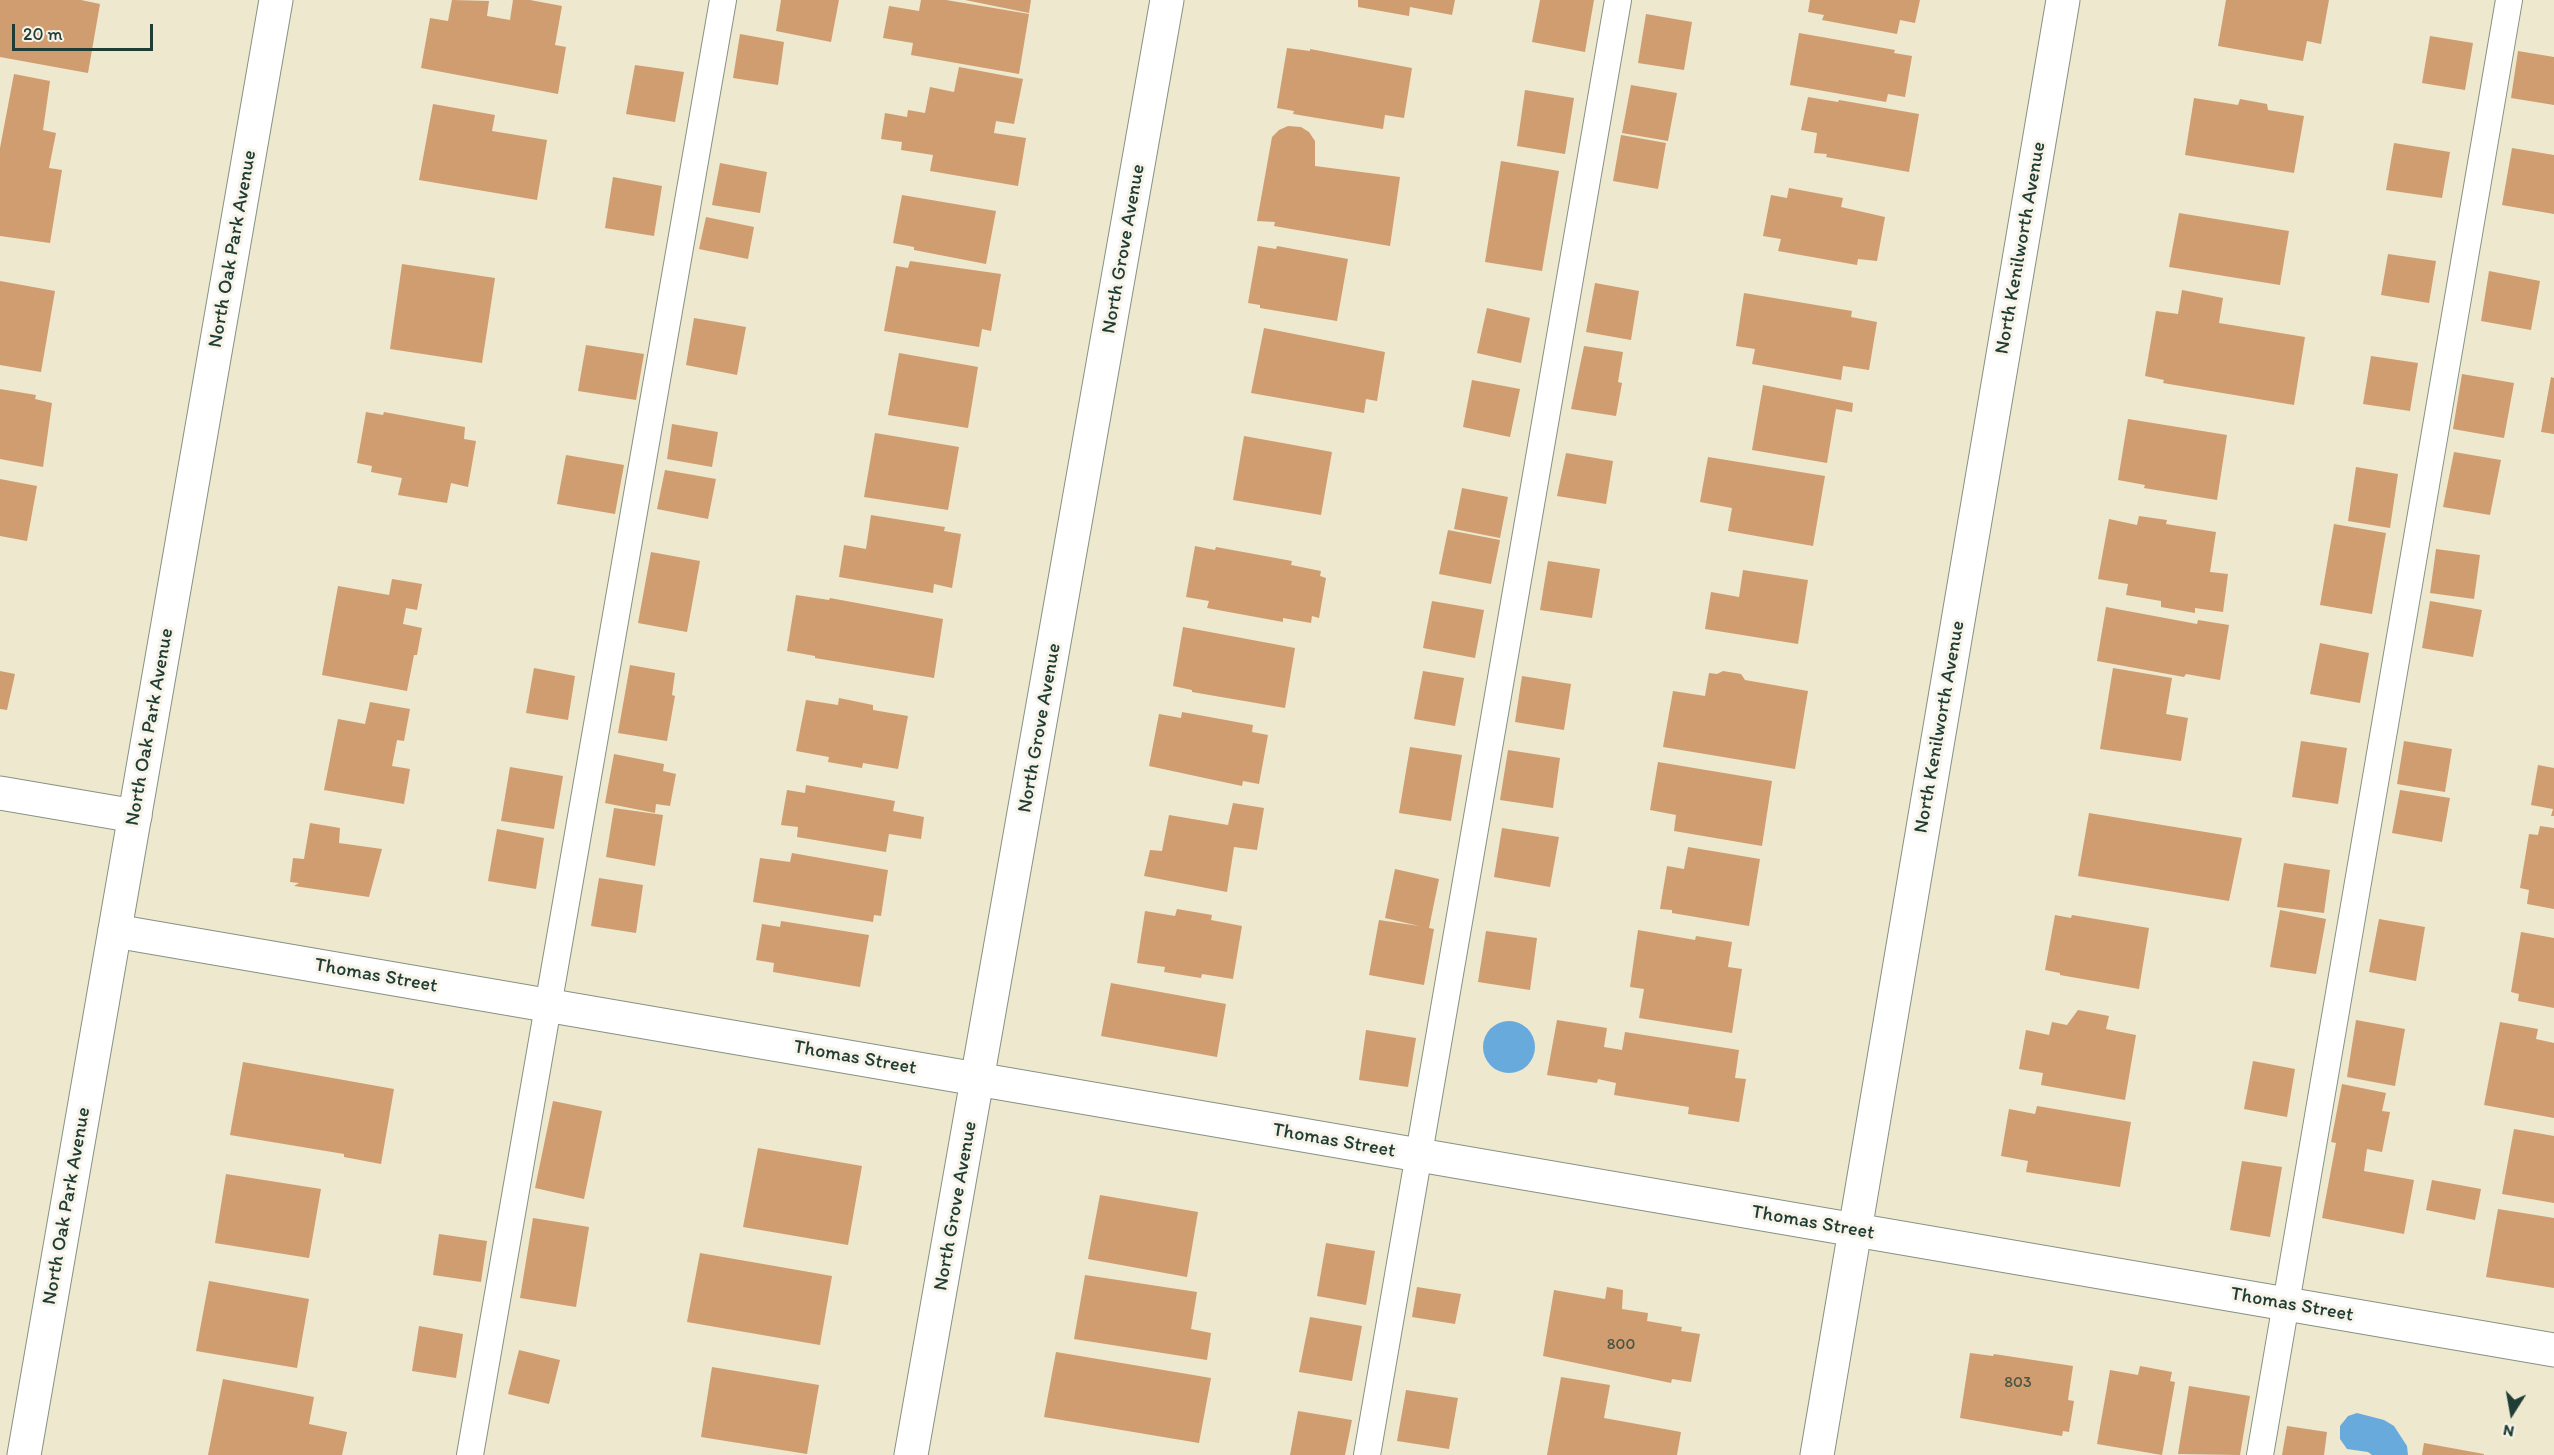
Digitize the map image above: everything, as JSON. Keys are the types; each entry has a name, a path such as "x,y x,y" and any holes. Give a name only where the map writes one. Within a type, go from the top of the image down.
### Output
{"street":[{"name":"North Oak Park Avenue","path":"24,1455 276,0"},
{"name":"North Grove Avenue","path":"911,1455 1167,0"},
{"name":"North Kenilworth Avenue","path":"1817,1455 2063,0"},
{"path":"0,794 135,816"},
{"name":"Thomas Street","path":"115,931 2554,1350"}],"lane":[{"path":"470,1455 723,0"},
{"path":"1367,1455 1618,0"},
{"path":"2259,1455 2510,0"}],"water":[{"path":"1504,1021 1514,1021 1524,1025 1531,1032 1535,1047 1531,1062 1524,1069 1514,1073 1504,1073 1494,1069 1487,1062 1483,1052 1483,1042 1487,1032 1494,1025"},
{"path":"2357,1413 2384,1420 2394,1426 2407,1446 2408,1455 2372,1455 2368,1452 2347,1449 2340,1439 2340,1426 2348,1416"}],"building":[{"path":"0,0 81,0 100,4 88,73 0,57"},
{"path":"452,0 489,1 487,16 510,20 513,0 530,0 562,6 555,45 566,47 558,94 421,68 430,18 448,21"},
{"path":"781,0 839,0 831,42 776,31"},
{"path":"921,0 946,0 1029,14 1019,74 911,55 913,43 883,38 889,6 919,11"},
{"path":"965,0 1031,0 1029,13"},
{"path":"1358,0 1455,0 1452,15 1410,7 1409,16 1358,7"},
{"path":"1540,0 1594,0 1585,52 1532,42"},
{"path":"1810,0 1920,0 1915,23 1900,20 1897,34 1822,20 1824,15 1808,12"},
{"path":"2226,0 2329,0 2321,44 2307,41 2303,61 2218,46"},
{"path":"1646,14 1692,22 1684,70 1638,63"},
{"path":"1799,33 1895,50 1894,53 1912,56 1905,97 1888,94 1886,102 1790,85"},
{"path":"740,34 784,42 778,85 733,78"},
{"path":"2430,36 2473,43 2465,90 2422,83"},
{"path":"1287,48 1310,51 1310,49 1412,68 1404,118 1385,115 1383,129 1293,114 1294,111 1277,108"},
{"path":"2518,51 2554,57 2554,105 2511,98"},
{"path":"635,65 684,72 675,122 626,114"},
{"path":"959,67 1023,79 1014,124 996,121 994,133 1026,138 1018,186 930,171 933,155 901,150 902,142 881,139 885,113 907,117 908,110 925,113 930,87 954,92"},
{"path":"14,74 50,81 43,130 56,133 49,168 62,170 50,243 0,236 0,148"},
{"path":"1631,85 1677,93 1668,141 1622,133"},
{"path":"1525,90 1574,98 1565,154 1517,146"},
{"path":"1808,97 1919,114 1909,172 1814,153 1817,133 1801,130"},
{"path":"2194,98 2238,105 2240,99 2267,104 2268,110 2304,116 2294,173 2185,155"},
{"path":"433,104 495,115 492,131 547,140 537,200 419,180"},
{"path":"1288,126 1301,127 1309,132 1315,141 1315,166 1400,177 1390,246 1274,226 1275,222 1257,221 1272,137 1279,130"},
{"path":"1621,135 1666,143 1658,189 1613,181"},
{"path":"2394,143 2450,152 2442,198 2386,190"},
{"path":"2512,148 2554,155 2554,214 2502,205"},
{"path":"1501,161 1559,171 1542,271 1485,262"},
{"path":"720,163 767,172 760,213 712,205"},
{"path":"613,177 662,186 654,236 605,228"},
{"path":"1789,188 1843,198 1841,207 1885,217 1877,261 1858,259 1857,265 1778,251 1781,239 1763,236 1771,195 1787,198"},
{"path":"902,195 996,211 986,264 914,250 914,247 893,243"},
{"path":"2179,213 2289,231 2280,285 2169,267"},
{"path":"706,217 754,227 748,259 699,249"},
{"path":"1258,246 1276,249 1277,246 1348,259 1337,321 1260,308 1260,305 1248,303"},
{"path":"2388,254 2436,261 2429,303 2381,295"},
{"path":"910,261 1001,274 991,331 982,329 979,347 884,331 896,266 908,268"},
{"path":"402,264 495,278 482,363 390,349"},
{"path":"2489,271 2540,281 2531,330 2481,321"},
{"path":"0,281 55,291 41,372 0,365"},
{"path":"1595,283 1639,291 1631,340 1586,332"},
{"path":"2182,290 2223,298 2219,323 2305,337 2294,405 2163,383 2164,380 2145,376 2156,311 2178,314"},
{"path":"1744,293 1852,311 1851,317 1877,322 1869,370 1843,366 1841,380 1752,364 1755,349 1736,346"},
{"path":"1487,308 1530,318 1521,363 1477,353"},
{"path":"694,318 746,327 737,375 686,365"},
{"path":"1264,328 1385,352 1377,401 1366,399 1364,413 1251,393"},
{"path":"586,345 644,354 636,400 578,391"},
{"path":"1584,346 1623,352 1618,382 1622,383 1616,416 1571,409"},
{"path":"899,353 978,367 968,428 888,415"},
{"path":"2371,356 2418,363 2410,411 2363,404"},
{"path":"2462,374 2514,383 2504,438 2453,429"},
{"path":"2551,377 2554,378 2554,434 2541,432"},
{"path":"1472,380 1520,389 1510,437 1463,427"},
{"path":"1763,385 1853,403 1852,412 1836,409 1827,463 1752,450"},
{"path":"0,389 36,395 35,399 52,403 43,467 0,459"},
{"path":"366,412 383,415 384,412 465,427 464,439 476,441 468,487 451,483 447,503 398,495 402,478 371,472 372,466 357,463"},
{"path":"2128,419 2227,435 2217,500 2144,488 2145,485 2118,480"},
{"path":"672,424 718,432 712,467 667,459"},
{"path":"875,433 959,447 948,510 864,497"},
{"path":"1244,436 1332,452 1321,515 1233,500"},
{"path":"2454,452 2501,460 2490,515 2443,507"},
{"path":"1566,453 1613,461 1606,504 1557,496"},
{"path":"566,455 624,465 615,514 557,504"},
{"path":"1708,457 1825,476 1813,546 1728,531 1732,508 1700,502"},
{"path":"2356,467 2398,474 2390,528 2348,521"},
{"path":"665,470 716,479 708,519 657,509"},
{"path":"0,479 37,486 27,541 0,536"},
{"path":"1462,488 1508,497 1500,538 1454,529"},
{"path":"871,515 945,527 944,531 961,534 952,588 934,584 933,593 839,577 844,545 866,549"},
{"path":"2139,516 2167,520 2166,524 2216,532 2210,572 2228,574 2223,612 2195,608 2195,613 2161,607 2161,601 2126,595 2128,584 2098,579 2109,519 2137,525"},
{"path":"2334,524 2386,533 2372,614 2320,605"},
{"path":"1448,530 1500,540 1491,584 1439,574"},
{"path":"1195,546 1215,550 1216,547 1292,561 1291,565 1321,571 1320,576 1326,578 1319,618 1312,616 1311,623 1283,618 1283,622 1207,608 1209,601 1186,597"},
{"path":"2436,549 2480,555 2474,599 2430,593"},
{"path":"651,552 700,561 687,632 638,623"},
{"path":"1548,561 1600,569 1592,618 1540,610"},
{"path":"1743,570 1808,580 1798,644 1705,629 1711,592 1739,597"},
{"path":"392,579 422,584 417,610 406,608 403,624 422,628 407,691 322,675 338,586 389,595"},
{"path":"796,595 829,600 830,598 943,619 934,678 815,658 815,656 787,651"},
{"path":"1432,601 1484,610 1475,658 1423,648"},
{"path":"2430,601 2482,610 2473,657 2422,648"},
{"path":"2106,607 2197,624 2198,620 2229,625 2220,680 2186,674 2184,677 2097,661"},
{"path":"1183,627 1295,648 1285,708 1192,692 1192,690 1173,686"},
{"path":"2320,643 2369,653 2360,703 2310,694"},
{"path":"630,665 675,673 672,695 675,696 667,741 618,733"},
{"path":"534,668 575,676 568,720 526,713"},
{"path":"2113,668 2172,678 2166,714 2188,718 2181,761 2100,749"},
{"path":"0,671 15,674 7,710 0,709"},
{"path":"1423,671 1464,678 1455,726 1414,719"},
{"path":"1723,671 1741,674 1745,680 1808,691 1795,769 1663,747 1673,691 1705,696 1709,673 1717,674"},
{"path":"1522,676 1571,684 1564,730 1515,722"},
{"path":"839,698 873,705 873,710 908,716 898,769 863,763 862,768 828,762 829,757 796,751 806,700 838,705"},
{"path":"370,702 410,709 404,741 397,740 392,766 410,769 404,804 324,790 338,719 365,724"},
{"path":"1182,712 1253,725 1252,732 1268,735 1259,784 1243,781 1242,786 1149,766 1159,714 1181,718"},
{"path":"2301,741 2347,748 2338,804 2292,797"},
{"path":"2404,741 2452,749 2445,792 2397,784"},
{"path":"1410,747 1462,755 1451,821 1399,813"},
{"path":"1508,750 1560,758 1553,808 1500,800"},
{"path":"614,754 664,764 663,771 676,774 670,806 656,804 655,813 605,803"},
{"path":"1658,762 1772,781 1762,846 1674,831 1676,815 1650,810"},
{"path":"2538,765 2554,768 2554,816 2551,816 2553,809 2531,805"},
{"path":"510,767 563,776 554,829 501,821"},
{"path":"806,785 895,801 893,811 924,817 921,839 889,834 886,852 797,837 798,827 781,825 787,790 805,793"},
{"path":"2400,790 2450,798 2442,842 2392,833"},
{"path":"1233,803 1264,808 1257,850 1234,847 1227,892 1144,876 1150,850 1162,851 1169,815 1228,825"},
{"path":"614,808 663,815 655,866 606,857"},
{"path":"2089,813 2242,838 2229,901 2078,876"},
{"path":"310,823 340,828 339,843 382,849 369,897 294,886 299,883 290,882 293,858 304,859"},
{"path":"2540,826 2554,828 2554,909 2527,904 2529,890 2520,888 2529,834 2538,835"},
{"path":"1502,828 1559,837 1550,887 1494,877"},
{"path":"497,829 544,838 536,889 488,881"},
{"path":"1688,847 1760,859 1749,926 1660,909 1667,866 1684,869"},
{"path":"792,853 888,870 881,916 874,915 873,922 753,902 760,858 790,862"},
{"path":"2284,863 2330,870 2324,913 2277,907"},
{"path":"1395,869 1439,879 1429,928 1434,929 1424,985 1369,975 1379,920 1419,926 1385,918"},
{"path":"599,878 643,885 636,933 591,926"},
{"path":"1177,909 1212,915 1211,920 1242,926 1233,979 1202,974 1201,978 1164,972 1165,967 1137,963 1145,911 1175,916"},
{"path":"2280,910 2326,919 2316,974 2270,967"},
{"path":"2055,915 2071,918 2072,915 2149,928 2139,989 2060,975 2060,973 2045,970"},
{"path":"2379,919 2425,927 2416,981 2369,972"},
{"path":"781,921 869,935 860,987 773,972 774,963 756,960 762,924 780,927"},
{"path":"1638,930 1695,940 1696,936 1732,942 1728,967 1742,969 1732,1033 1639,1018 1644,989 1630,987"},
{"path":"1486,931 1537,938 1530,990 1478,982"},
{"path":"2521,932 2554,938 2554,1008 2518,1001 2519,994 2511,992"},
{"path":"1111,983 1226,1004 1217,1057 1101,1036"},
{"path":"2078,1010 2109,1016 2106,1029 2136,1035 2125,1100 2041,1085 2043,1073 2019,1069 2026,1030 2049,1035 2052,1022 2067,1025"},
{"path":"1557,1020 1607,1028 1604,1047 1622,1050 1625,1032 1739,1050 1735,1078 1746,1079 1739,1122 1688,1114 1689,1107 1614,1095 1616,1083 1598,1079 1597,1083 1547,1075"},
{"path":"2356,1020 2405,1029 2395,1086 2347,1077"},
{"path":"2500,1022 2538,1029 2536,1039 2554,1043 2554,1118 2484,1105"},
{"path":"1366,1030 1416,1038 1408,1087 1359,1080"},
{"path":"2253,1061 2295,1069 2287,1117 2244,1109"},
{"path":"243,1062 394,1089 381,1164 344,1157 344,1154 230,1135"},
{"path":"2342,1084 2386,1093 2382,1111 2390,1112 2382,1152 2367,1149 2364,1171 2414,1180 2404,1234 2322,1218 2336,1143 2331,1142"},
{"path":"553,1101 602,1111 584,1199 535,1188"},
{"path":"2037,1106 2131,1122 2120,1187 2026,1172 2028,1161 2001,1156 2009,1109 2035,1114"},
{"path":"2514,1129 2554,1136 2554,1203 2502,1194"},
{"path":"758,1148 862,1166 848,1245 743,1227"},
{"path":"2242,1161 2282,1167 2270,1237 2230,1230"},
{"path":"226,1174 321,1189 309,1258 215,1243"},
{"path":"2432,1180 2481,1189 2475,1220 2426,1210"},
{"path":"1100,1195 1198,1212 1187,1277 1088,1259"},
{"path":"2498,1209 2554,1218 2554,1288 2486,1277"},
{"path":"533,1218 589,1227 576,1307 520,1298"},
{"path":"439,1234 487,1241 481,1282 433,1275"},
{"path":"1326,1243 1375,1251 1366,1305 1317,1296"},
{"path":"700,1253 832,1276 820,1345 687,1322"},
{"path":"1085,1275 1197,1292 1191,1329 1211,1333 1207,1360 1074,1339"},
{"path":"209,1281 309,1299 297,1368 196,1351"},
{"path":"1417,1287 1461,1294 1455,1324 1412,1317"},
{"path":"1607,1287 1623,1290 1622,1309 1648,1313 1647,1321 1682,1327 1681,1331 1700,1334 1691,1382 1672,1379 1671,1383 1543,1356 1554,1290 1605,1299"},
{"path":"1310,1317 1362,1326 1352,1381 1299,1372"},
{"path":"419,1326 463,1334 456,1378 412,1371"},
{"path":"519,1350 560,1360 549,1404 508,1394"},
{"path":"1056,1352 1211,1378 1199,1443 1044,1417"},
{"path":"1970,1353 1993,1356 1994,1354 2073,1366 2068,1400 2074,1401 2069,1432 2063,1431 2062,1436 1960,1418"},
{"path":"2140,1366 2172,1372 2170,1381 2175,1382 2162,1455 2097,1444 2110,1370 2138,1375"},
{"path":"712,1367 819,1385 807,1454 701,1437"},
{"path":"1561,1377 1610,1385 1604,1418 1681,1432 1677,1455 1547,1455"},
{"path":"223,1379 314,1397 309,1424 347,1432 342,1455 208,1455"},
{"path":"2189,1386 2250,1396 2240,1455 2178,1454"},
{"path":"1406,1390 1458,1398 1449,1449 1397,1441"},
{"path":"1298,1411 1352,1420 1345,1455 1290,1455"},
{"path":"2287,1426 2327,1432 2324,1455 2282,1455"},
{"path":"2424,1443 2484,1454 2484,1455 2422,1455"}]}
